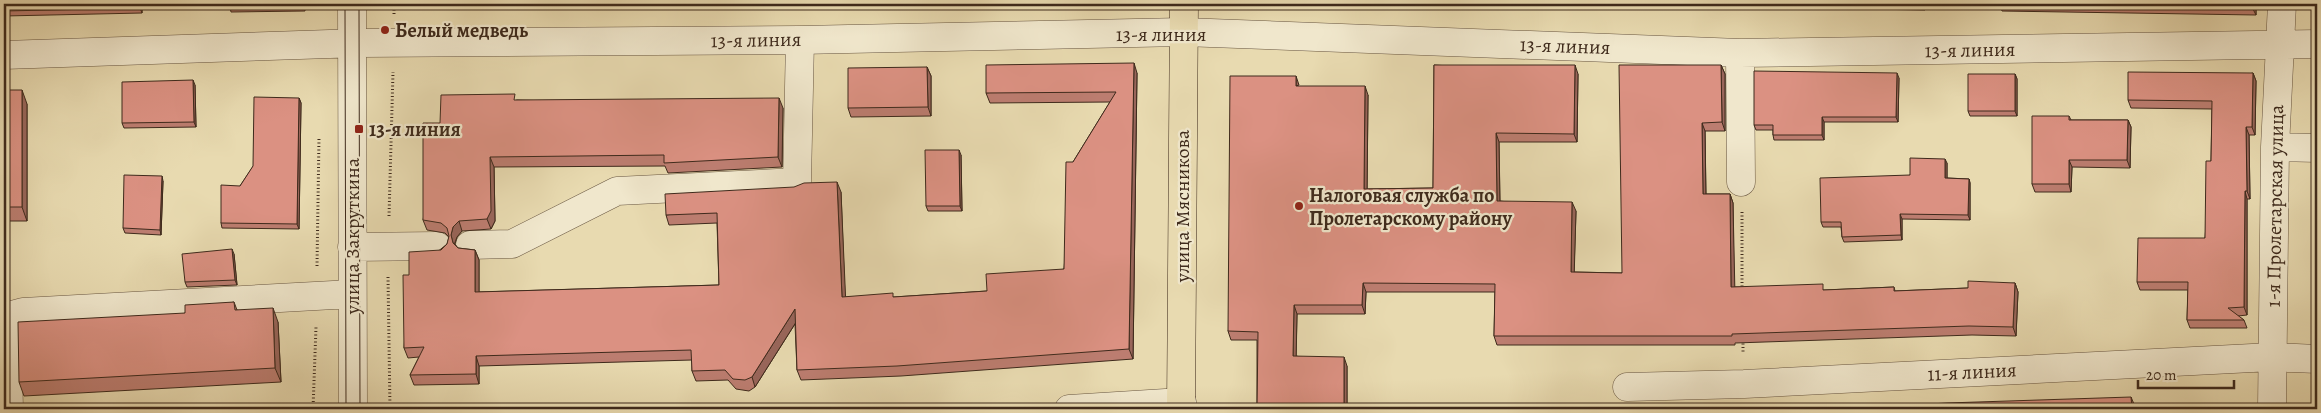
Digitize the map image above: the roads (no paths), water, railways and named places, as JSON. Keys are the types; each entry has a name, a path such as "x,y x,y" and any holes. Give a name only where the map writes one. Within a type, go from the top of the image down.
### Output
{"main road":[{"name":"улица Мясникова","path":"1182,406 1184,4"}],"street":[{"name":"улица Закруткина","path":"352,4 353,409"},
{"name":"1-я Пролетарская улица","path":"2272,409 2275,147 2282,4"},
{"name":"13-я линия","path":"4,55 353,44 800,40 1183,32 1740,53 2317,44"},
{"path":"470,245 512,244 617,191 798,182 800,40"},
{"path":"1740,53 1741,182"},
{"path":"2275,147 2317,148"},
{"path":"352,247 437,246"},
{"path":"9,409 7,326 12,316 23,312 352,294"},
{"name":"11-я линия","path":"1627,387 1744,384 2272,357 2317,359"},
{"path":"1069,409 1182,406"}],"tram line":[{"path":"345,4 346,409"},
{"path":"359,4 360,409"}],"place":[{"name":"Белый медведь","path":"385,30"},
{"name":"13-я линия","path":"359,129"},
{"name":"Налоговая служба по Пролетарскому району","path":"1299,206"}]}
